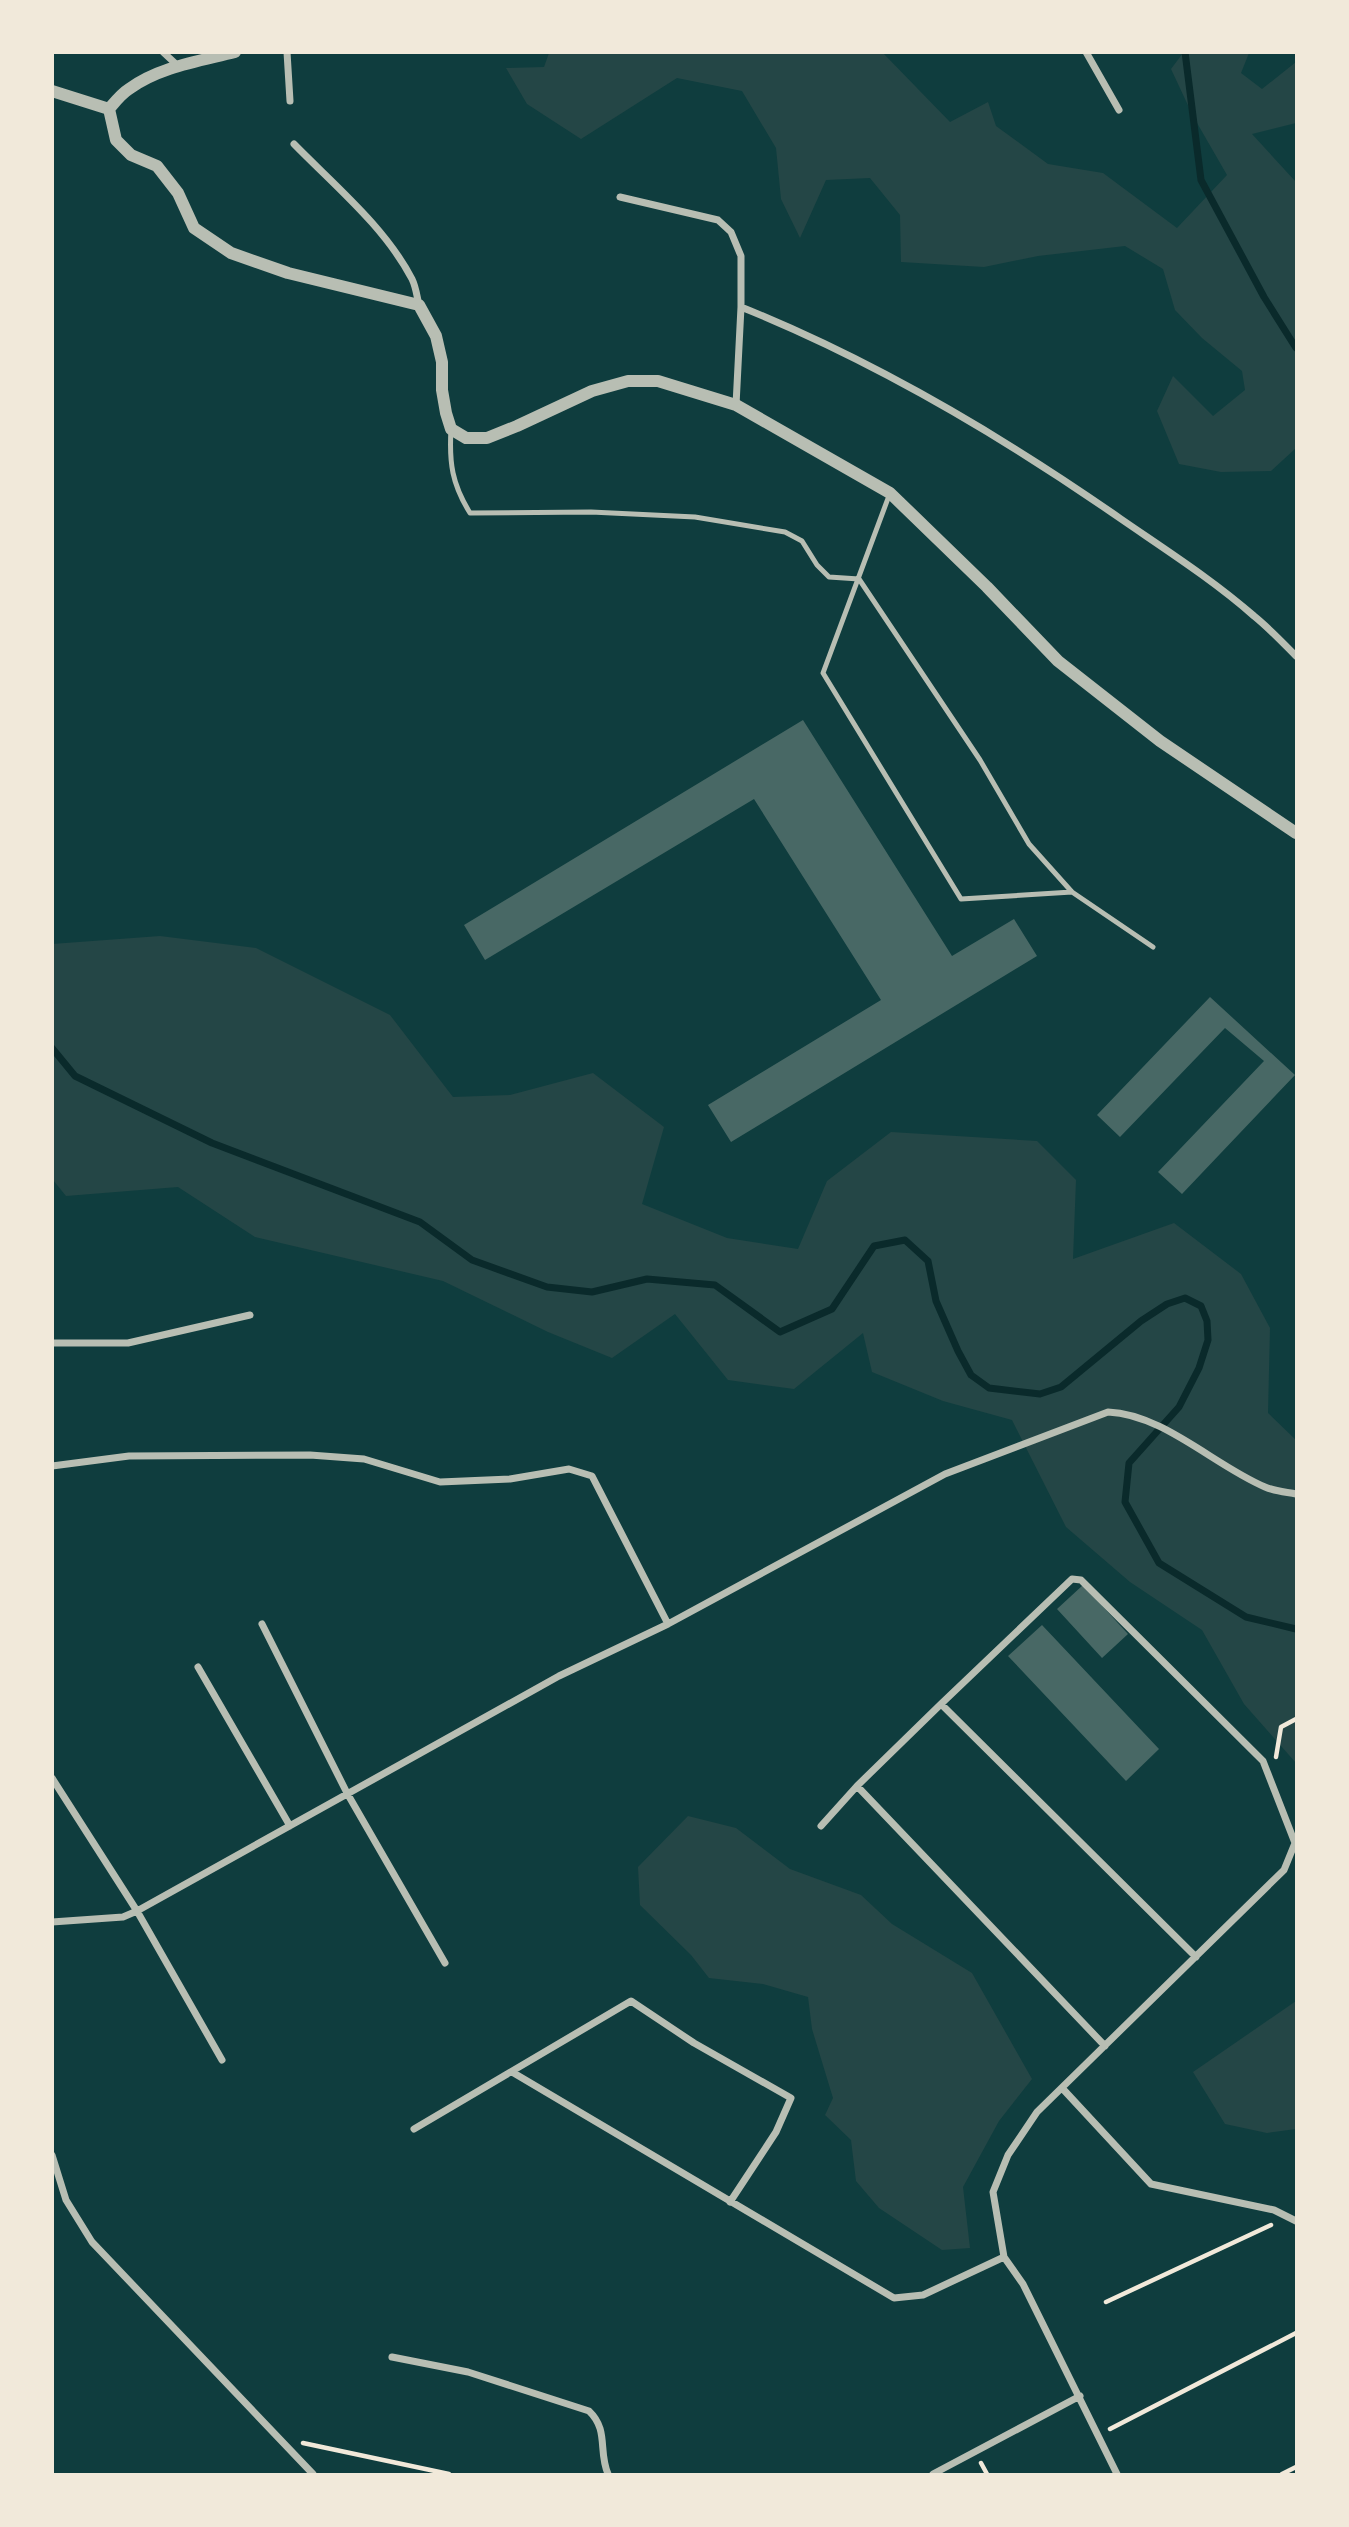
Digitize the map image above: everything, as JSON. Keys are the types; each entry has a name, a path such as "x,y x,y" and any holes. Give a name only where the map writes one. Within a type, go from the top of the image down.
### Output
{"street":[{"path":"163,52 178,67"},
{"path":"109,109 128,90 147,79 178,67 234,52"},
{"path":"287,52 290,101"},
{"path":"1086,52 1119,110"},
{"path":"52,91 109,109"},
{"path":"109,109 116,140 131,155 157,166 178,193 194,229 231,253 288,273 419,305"},
{"path":"294,144 372,224 413,281 419,305 436,336 442,362 442,390 451,429 466,438 487,438 592,391 628,381 658,382 736,405 890,493 987,587 1058,661 1160,741 1297,833"},
{"path":"620,197 718,220 731,232 741,256 736,405"},
{"path":"741,307 782,323 906,384 1058,475 1199,573 1255,616 1297,656"},
{"path":"52,1343 128,1343 250,1315"},
{"path":"52,1922 123,1917 138,1911 559,1676 668,1624 945,1474 1108,1412 1123,1413 1153,1424 1266,1487 1297,1494"},
{"path":"52,1466 129,1456 310,1455 364,1458 440,1482 510,1479 569,1469 592,1476 668,1624"},
{"path":"821,1826 857,1786 1072,1579 1081,1580 1264,1761 1295,1843 1284,1870 1037,2112 1008,2155 993,2192 1004,2257 1023,2284 1117,2474"},
{"path":"262,1624 347,1793 444,1963"},
{"path":"198,1667 290,1826"},
{"path":"941,1704 1196,1957"},
{"path":"52,1778 138,1911 222,2060"},
{"path":"857,1786 1105,2046"},
{"path":"414,2129 631,2001 694,2043 791,2098 776,2132 730,2202"},
{"path":"512,2072 894,2298 923,2295 1004,2257"},
{"path":"1062,2088 1151,2184 1274,2210 1297,2221"},
{"path":"52,2155 66,2200 92,2242 313,2474"},
{"path":"392,2357 468,2372 589,2411 598,2420 602,2430 602,2461 608,2474"},
{"path":"933,2474 1080,2396"}],"lane":[{"path":"451,429 449,460 453,476 470,513 475,515 591,512 695,517 785,532 802,541 817,565 829,577 859,579"},
{"path":"890,493 823,673 961,899 1072,892"},
{"path":"859,579 980,760 1029,844 1072,892 1153,947"}],"path":[{"path":"1270,1778 1278,1752 1281,1727 1297,1719"},
{"path":"1106,2302 1288,2217"},
{"path":"1097,2436 1297,2333"},
{"path":"278,2438 449,2474"},
{"path":"1282,2474 1297,2467"}],"shaded area":[{"path":"549,53 883,53 950,122 988,102 996,126 1048,164 1103,173 1177,228 1227,175 1193,116 1171,69 1183,53 1249,53 1241,73 1262,89 1296,62 1296,123 1252,134 1296,182 1296,448 1271,471 1221,472 1179,464 1157,411 1173,376 1213,416 1245,390 1242,371 1202,338 1175,310 1163,269 1125,246 1038,256 984,267 901,262 900,215 870,178 826,180 800,238 781,199 776,148 742,91 677,78 581,139 527,104 506,68 544,67"},
{"path":"160,936 256,948 390,1015 453,1097 510,1095 593,1073 664,1127 642,1204 727,1238 798,1249 827,1181 891,1132 1037,1141 1076,1180 1073,1259 1174,1223 1241,1274 1270,1328 1268,1413 1296,1440 1296,1763 1244,1704 1202,1630 1130,1582 1066,1527 1012,1420 943,1401 872,1372 863,1333 794,1389 728,1380 675,1314 612,1358 548,1332 443,1281 255,1237 178,1187 66,1196 53,1180 52,944"},
{"path":"688,1816 736,1828 790,1869 861,1895 892,1924 972,1973 1032,2079 999,2121 963,2187 970,2248 942,2250 879,2208 856,2181 851,2140 825,2115 833,2098 812,2029 808,1997 763,1984 709,1978 691,1955 640,1905 638,1867"},
{"path":"1296,2001 1296,2129 1267,2133 1225,2124 1193,2072"}],"building":[{"path":"803,720 952,956 1014,919 1037,956 731,1142 708,1105 881,1000 754,799 485,960 464,925"},
{"path":"1210,997 1295,1075 1182,1194 1158,1172 1264,1061 1225,1028 1120,1137 1097,1115"},
{"path":"1083,1585 1128,1634 1102,1658 1057,1609"},
{"path":"1042,1625 1159,1749 1126,1781 1008,1656"}],"waterway":[{"path":"1185,52 1201,180 1264,297 1296,348"},
{"path":"52,1048 75,1076 212,1143 420,1222 472,1260 547,1287 592,1292 647,1279 715,1285 780,1332 832,1309 874,1246 905,1240 928,1261 936,1301 958,1351 971,1375 989,1388 1040,1394 1061,1387 1141,1321 1167,1304 1185,1298 1201,1306 1207,1321 1208,1340 1199,1368 1179,1407 1129,1463 1125,1502 1159,1563 1246,1617 1296,1629"}]}
